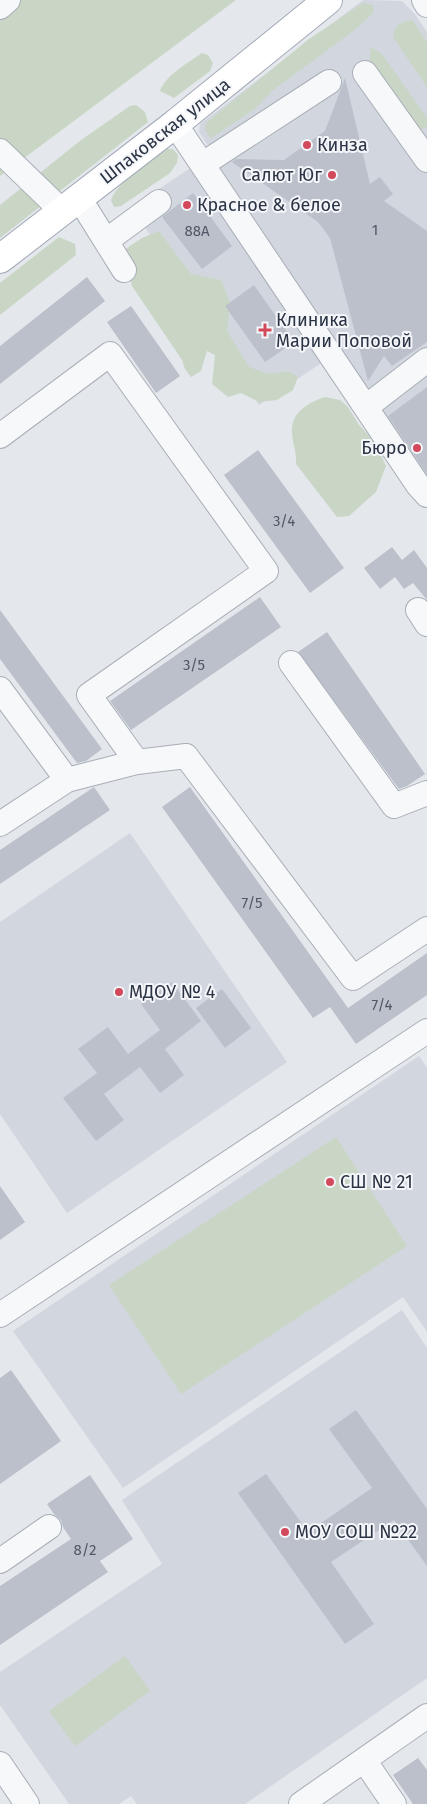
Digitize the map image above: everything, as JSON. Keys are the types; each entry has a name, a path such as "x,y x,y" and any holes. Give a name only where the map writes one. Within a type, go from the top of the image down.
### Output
{"main road":[{"name":"Шпаковская улица","path":"0,259 175,124 328,0"}],"street":[{"path":"0,7 8,0"},
{"path":"424,0 427,5"},
{"path":"365,73 427,160"},
{"path":"203,164 329,82"},
{"path":"175,124 366,407 424,486"},
{"path":"0,152 70,205 106,241 124,270"},
{"path":"106,241 159,202"},
{"path":"0,436 110,354 266,571 89,695 137,762"},
{"path":"366,407 427,360"},
{"path":"291,663 394,806 427,793"},
{"path":"0,688 67,780"},
{"path":"0,824 67,780 137,762 186,756 353,978 427,928"},
{"path":"0,1315 427,1031"},
{"path":"0,1562 49,1527"},
{"path":"301,1804 427,1716"},
{"path":"364,1760 394,1804"},
{"path":"0,1764 27,1804"}],"shaded area":[{"path":"363,0 402,1 414,13 427,32 427,483 339,351 259,405 132,207 213,153 199,132 200,124"},
{"name":"МДОУ № 4","path":"130,833 287,1062 67,1213 0,1114 0,922"},
{"name":"СШ № 21","path":"419,1056 427,1068 427,1332 403,1297 123,1488 13,1331"},
{"name":"МОУ СОШ №22","path":"402,1310 427,1348 427,1678 245,1804 137,1804 131,1796 119,1804 69,1804 0,1705 0,1672 162,1564 122,1500"}],"green space":[{"path":"0,0 236,0 0,176"},
{"path":"363,3 373,5 373,13 356,29 272,91 256,108 211,138 205,130 206,123 309,39"},
{"path":"412,20 427,42 427,87 393,37 399,25"},
{"path":"371,47 382,54 427,118 427,126 418,132 369,65"},
{"path":"202,53 208,55 213,63 210,71 174,98 160,91 172,75"},
{"path":"136,105 145,112 148,122 0,238 0,205 81,140 130,106"},
{"path":"167,149 173,149 178,155 177,163 170,173 121,206 114,207 111,200 121,185"},
{"path":"159,231 191,274 221,280 230,303 227,331 249,367 268,374 288,371 298,377 293,390 277,400 259,402 241,393 228,397 212,384 215,355 207,351 201,371 191,377 185,369 182,360 132,286 124,250 142,238"},
{"path":"59,237 75,244 76,255 0,315 0,283"},
{"path":"325,397 340,400 348,407 359,425 375,442 386,466 376,492 349,516 337,517 296,464 292,432 295,417 303,408"},
{"path":"336,1137 407,1246 181,1394 109,1285"},
{"path":"125,1656 150,1691 75,1746 49,1711"}],"building":[{"path":"345,78 370,184 380,177 393,194 384,201 427,231 427,342 392,366 384,356 368,381 330,238 318,222 232,162 236,159 284,160 325,131"},
{"path":"193,193 232,246 202,269 162,217"},
{"path":"87,277 105,301 0,384 0,346"},
{"path":"254,285 294,342 265,362 225,306"},
{"path":"131,306 180,376 156,393 107,322"},
{"name":"Бюро","path":"427,387 427,474 388,416"},
{"path":"258,450 344,568 310,593 224,475"},
{"path":"392,547 402,560 414,550 427,568 427,600 413,583 404,589 395,577 380,589 364,568"},
{"path":"260,597 281,627 131,730 110,701"},
{"path":"0,610 102,749 86,761 77,763 0,659"},
{"path":"327,632 425,774 407,786 399,789 298,652"},
{"path":"94,787 110,810 0,884 0,850"},
{"path":"190,787 348,1008 427,953 427,995 356,1044 330,1007 313,1018 162,807"},
{"name":"МДОУ № 4","path":"172,982 201,1021 165,1049 184,1075 160,1093 140,1067 104,1094 124,1120 96,1141 63,1098 97,1073 78,1049 108,1027 128,1054 160,1030 141,1004"},
{"path":"222,989 251,1028 225,1048 196,1008"},
{"path":"0,1186 25,1222 0,1240"},
{"path":"11,1370 61,1441 0,1484 0,1378"},
{"path":"356,1410 427,1509 427,1566 394,1520 331,1562 374,1624 345,1644 238,1493 266,1474 308,1532 372,1488 329,1429"},
{"path":"90,1475 133,1539 100,1561 108,1572 0,1645 0,1586 71,1539 61,1520 47,1504"},
{"path":"418,1758 427,1770 427,1804 413,1804 393,1775"}],"place":[{"name":"Кинза","path":"307,145"},
{"name":"Салют Юг","path":"332,175"},
{"name":"Красное & белое","path":"187,205"},
{"name":"Клиника Марии Поповой","path":"265,330"},
{"name":"Бюро","path":"417,448"},
{"name":"МДОУ № 4","path":"119,992"},
{"name":"СШ № 21","path":"330,1182"},
{"name":"МОУ СОШ №22","path":"285,1532"}]}
